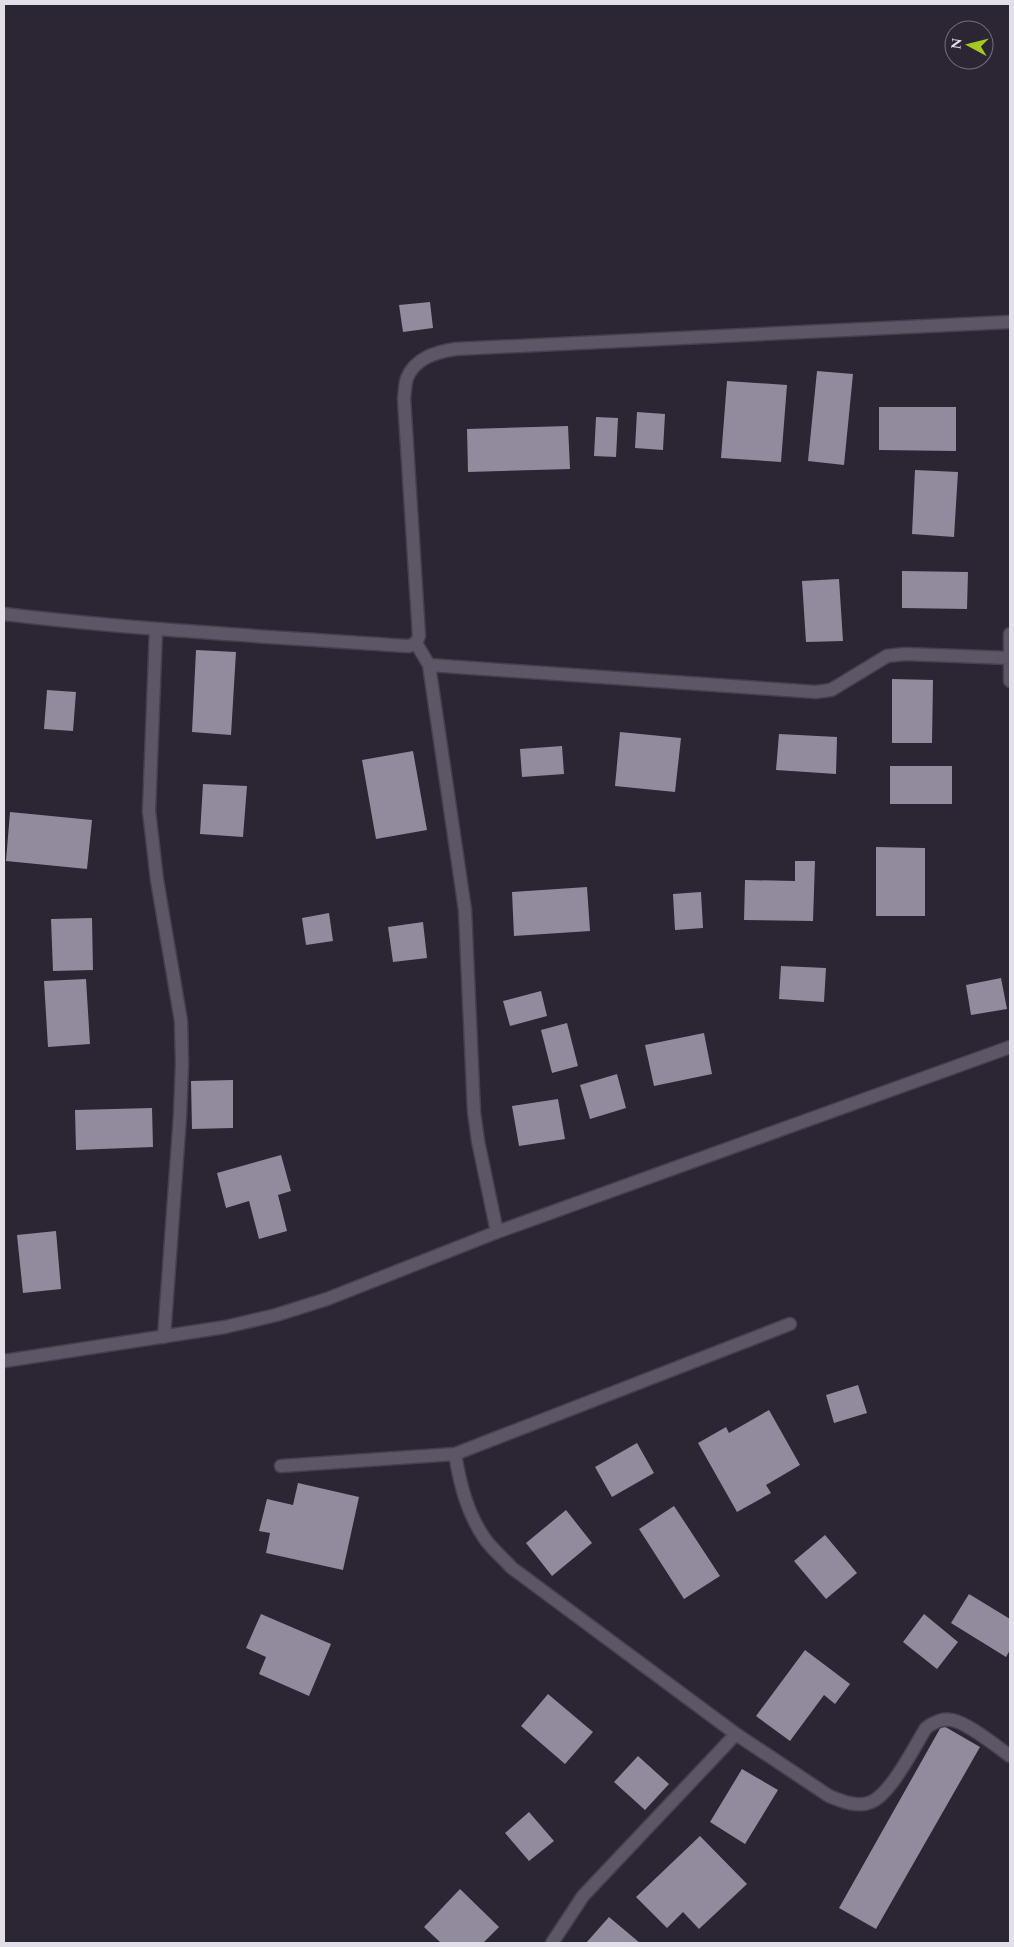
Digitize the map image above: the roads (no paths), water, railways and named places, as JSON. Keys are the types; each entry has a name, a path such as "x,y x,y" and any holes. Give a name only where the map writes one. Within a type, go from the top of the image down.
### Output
{"street":[{"path":"4,614 156,629 409,646 416,643 419,636 404,398 407,378 419,362 435,352 455,349 1010,322"},
{"path":"156,629 149,811 157,880 181,1021 182,1064 164,1337"},
{"path":"1010,634 1010,681"},
{"path":"416,643 429,665 465,910 474,1112 478,1141 497,1232"},
{"path":"429,665 816,692 831,690 887,656 905,654 1010,658"},
{"path":"4,1361 225,1327 327,1300 497,1232 1010,1047"},
{"path":"281,1466 455,1454 790,1324"},
{"path":"455,1454 460,1484 471,1514 486,1539 512,1568 736,1734 829,1796 854,1804 869,1803 879,1798 889,1786 926,1728 934,1722 952,1720 963,1724 1010,1756"},
{"path":"552,1943 583,1896 736,1734"}]}
